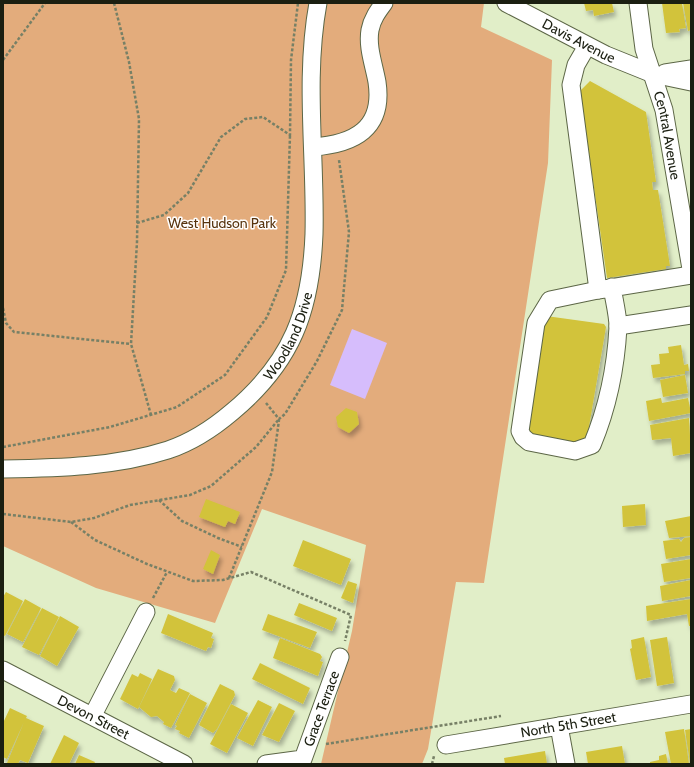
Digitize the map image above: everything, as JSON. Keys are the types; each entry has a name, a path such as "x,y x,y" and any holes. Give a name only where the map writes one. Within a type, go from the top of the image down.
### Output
{"street":[{"name":"Woodland Drive","path":"3,469 88,466 167,450 187,443 222,420 257,390 271,374 289,346 302,311 311,273 314,233 312,58 318,3"},
{"path":"313,147 331,146 352,139 368,127 373,119 377,110 378,96 370,46 370,30 373,20 384,3"},
{"name":"Davis Avenue","path":"506,3 587,46 653,74 691,82"},
{"name":"Central Avenue","path":"638,3 644,49 664,110 691,269"},
{"path":"587,46 576,65 571,84 605,288 618,326 608,392 592,445 575,451 529,442 523,437 520,431 536,323 550,300 605,288 691,275"},
{"path":"653,74 691,69"},
{"path":"618,326 691,314"},
{"path":"93,715 146,612"},
{"name":"Grace Terrace","path":"296,761 340,657"},
{"name":"Devon Street","path":"3,670 93,715 184,764"},
{"name":"North 5th Street","path":"446,745 691,704"},
{"path":"559,726 566,764"},
{"path":"266,764 296,761"}],"path":[{"path":"3,60 45,3"},
{"path":"114,3 129,62 139,119 137,223 131,344 151,415"},
{"path":"3,447 110,427 177,407 225,375 267,317 286,270 291,60 298,3"},
{"path":"137,223 164,215 188,192 221,137 246,119 263,117 290,135"},
{"path":"3,514 71,522 94,518 130,505 190,494 212,486 256,448 279,419 285,414 301,389 342,310 349,232 338,154"},
{"path":"3,308 6,323 14,332 131,344"},
{"path":"230,578 272,472 279,419 265,402"},
{"path":"159,500 182,521 218,538 242,547"},
{"path":"71,522 95,540 193,582 230,578 251,572 351,616 340,657"},
{"path":"146,612 167,572"},
{"path":"324,744 501,716"}],"green space":[{"name":"West Hudson Park","path":"3,3 484,3 481,27 552,60 548,163 484,583 456,582 428,749 422,764 321,764 352,631 366,545 262,509 215,623 96,588 3,546"}],"shaded area":[{"path":"352,329 387,343 365,399 330,385"}],"building":[{"path":"584,3 612,3 614,12 594,16 593,10 586,11"},
{"path":"662,3 682,3 686,28 679,29 680,32 666,33"},
{"path":"683,3 691,3 691,30 688,31"},
{"path":"590,81 646,112 656,182 652,182 653,190 658,190 670,266 666,266 666,269 607,278 580,91"},
{"path":"546,316 604,324 606,327 586,444 528,435"},
{"path":"681,345 684,365 688,364 689,371 685,371 685,374 653,378 651,365 660,364 659,354 669,353 668,347"},
{"path":"685,375 688,393 663,397 660,380"},
{"path":"661,398 662,403 688,398 691,413 649,421 646,401"},
{"path":"346,408 357,412 359,424 349,433 338,427 336,417"},
{"path":"689,418 691,453 673,456 671,438 652,440 650,425"},
{"path":"206,499 240,512 235,524 228,521 225,527 199,517"},
{"path":"645,504 646,525 623,527 622,506"},
{"path":"691,516 691,536 669,538 665,521"},
{"path":"691,537 691,555 666,559 663,541 679,539 681,542 684,538"},
{"path":"303,540 351,559 341,585 293,566"},
{"path":"211,550 220,555 213,574 203,569"},
{"path":"691,559 691,578 664,582 661,564"},
{"path":"691,580 691,596 662,601 660,586"},
{"path":"348,581 357,584 353,603 341,598"},
{"path":"6,592 23,601 5,636 3,635 3,597"},
{"path":"25,599 41,608 23,642 7,634"},
{"path":"691,599 691,626 689,626 687,614 647,621 646,606"},
{"path":"299,603 337,618 332,631 294,615"},
{"path":"42,608 59,617 39,655 22,647"},
{"path":"168,614 213,633 211,638 214,639 211,648 208,647 206,651 161,633"},
{"path":"268,614 317,632 310,648 262,630"},
{"path":"60,616 79,627 57,666 40,656"},
{"path":"644,637 651,677 636,680 630,649 632,648 631,640"},
{"path":"667,637 674,683 657,686 650,640"},
{"path":"280,638 320,654 322,657 320,661 323,662 318,676 273,658"},
{"path":"260,663 310,688 303,704 252,679"},
{"path":"158,669 174,676 175,680 170,690 176,693 179,688 190,693 171,728 163,724 164,722 157,716 151,717 139,707"},
{"path":"140,673 152,679 138,709 120,699 132,674 138,677"},
{"path":"220,684 234,691 235,695 217,729 213,733 199,725"},
{"path":"190,694 207,703 189,738 179,733 180,731 175,729 177,726 175,725"},
{"path":"258,700 272,707 253,746 237,738"},
{"path":"279,703 295,711 279,742 262,735"},
{"path":"231,704 248,713 227,753 210,744"},
{"path":"10,708 27,716 26,718 44,726 28,763 20,760 18,764 7,763 24,722 7,759 3,757 3,723"},
{"path":"684,729 689,764 671,764 665,732"},
{"path":"691,729 691,763 690,763 685,730"},
{"path":"64,735 79,743 69,764 50,764"},
{"path":"622,746 625,764 588,764 586,752"},
{"path":"545,751 547,764 505,764 504,758"},
{"path":"666,754 668,764 650,764 650,762 659,760 659,756"},
{"path":"79,755 95,762 94,764 75,764"}]}
